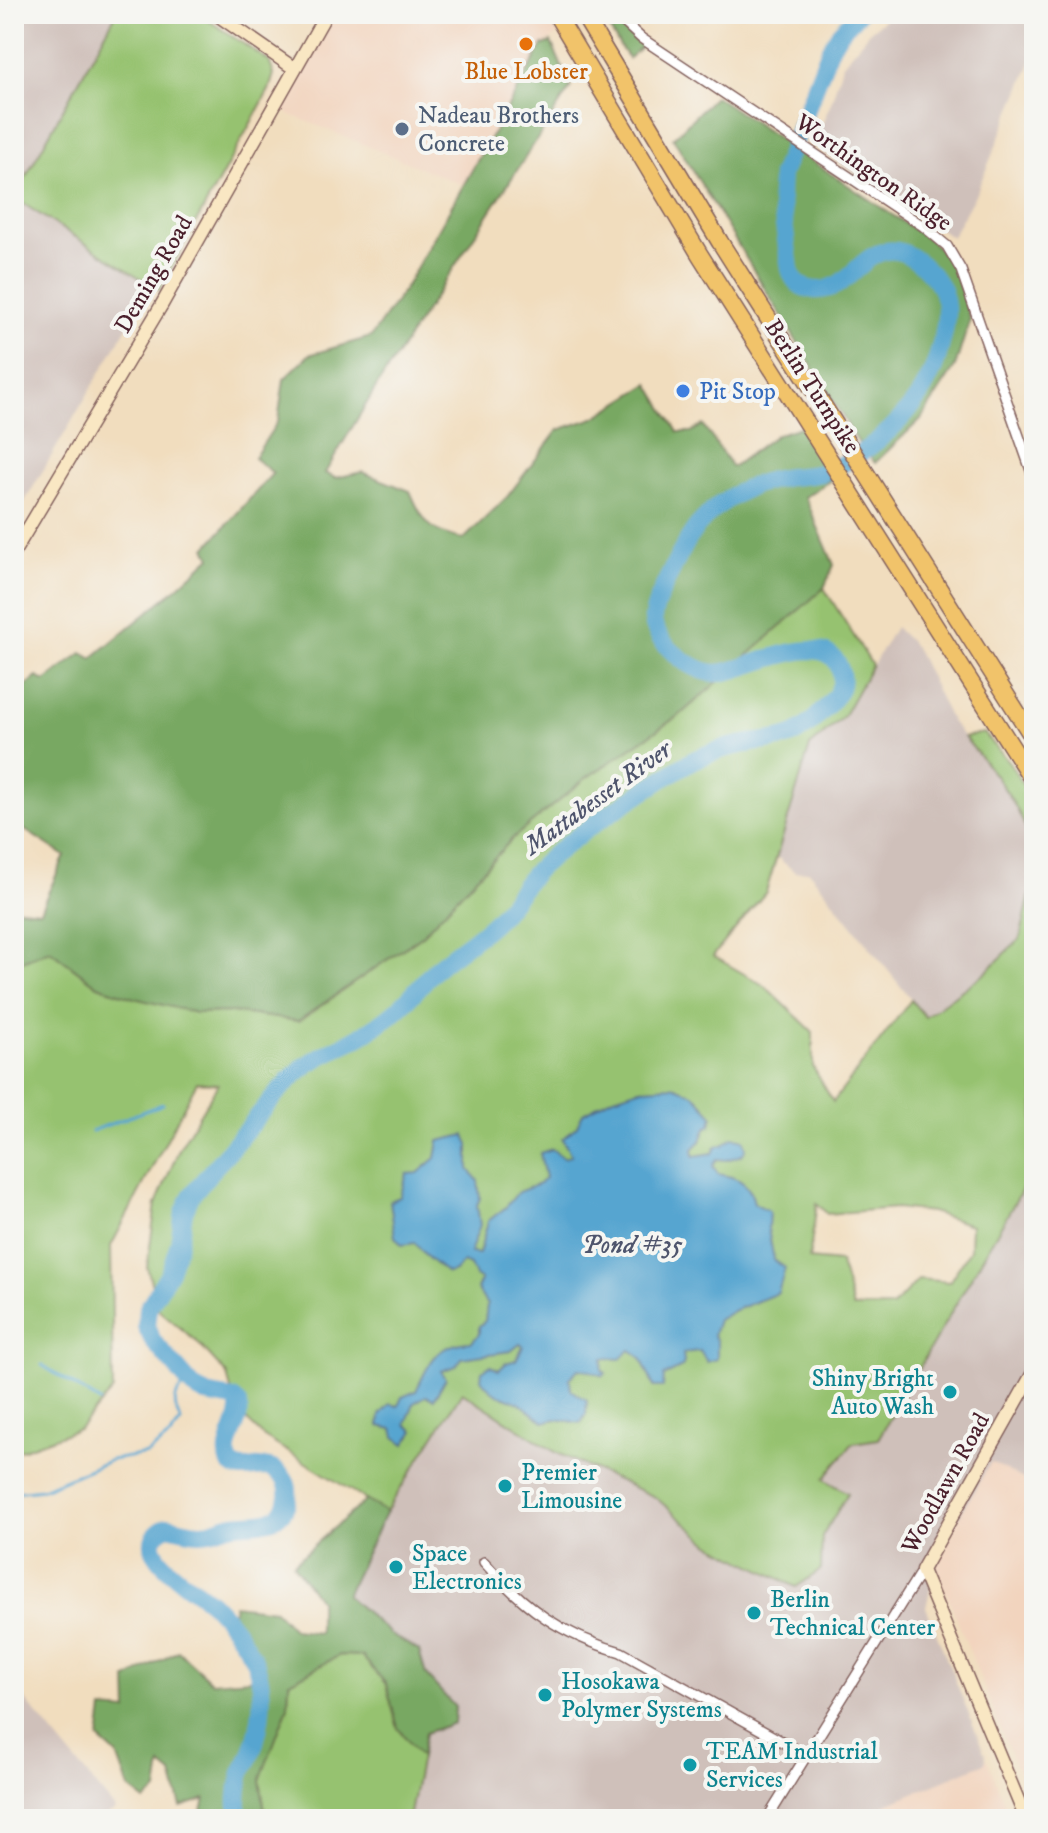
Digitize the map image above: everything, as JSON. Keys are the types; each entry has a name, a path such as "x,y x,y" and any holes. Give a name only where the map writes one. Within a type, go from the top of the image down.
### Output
{"highway":[{"name":"Berlin Turnpike","path":"556,14 700,255 1034,782"},
{"name":"Berlin Turnpike","path":"583,14 720,242 1034,739"}],"street":[{"path":"216,14 295,69"},
{"name":"Deming Road","path":"14,552 158,311 326,14"},
{"name":"Worthington Ridge","path":"615,14 641,38 939,238 955,257 1034,479"},
{"name":"Woodlawn Road","path":"767,1819 922,1570 1034,1371"},
{"path":"484,1562 512,1594 553,1625 588,1643 621,1652 808,1756"},
{"path":"922,1570 1026,1819"}],"shaded area":[{"path":"14,14 116,14 14,196"},
{"path":"335,14 546,14 558,35 543,45 463,185 279,110"},
{"path":"891,14 1034,14 1034,56 977,191 952,237 813,146 842,65 869,32"},
{"path":"14,198 151,286 14,520"},
{"path":"895,627 915,647 951,721 1005,788 1030,837 1034,856 1034,878 1020,939 984,974 925,1017 809,871 795,872 777,857 810,746 843,717"},
{"path":"1034,1169 1034,1485 991,1462 939,1551 926,1607 986,1757 985,1763 851,1819 409,1819 425,1733 454,1723 454,1708 426,1675 419,1651 389,1633 346,1594 386,1511 461,1392 557,1453 655,1497 710,1544 796,1586 821,1570 822,1537 848,1494 824,1479 853,1443 878,1438"},
{"path":"991,1461 1034,1485 1034,1812 935,1565 939,1551"},
{"path":"14,1686 116,1810 100,1819 14,1819"},
{"path":"986,1757 1011,1819 851,1819 984,1763"}],"green space":[{"path":"116,14 199,14 269,61 274,74 269,90 159,290 14,198"},
{"path":"600,14 608,14 642,46 628,59"},
{"path":"551,42 571,87 377,386 325,473 335,478 362,472 410,491 429,524 443,533 464,539 507,497 558,430 594,418 649,384 678,432 691,432 703,425 732,467 776,435 803,426 834,478 805,497 834,565 824,588 681,714 586,778 513,838 420,937 298,1021 232,1012 196,1013 134,998 98,986 50,950 14,964 14,908 40,911 65,856 14,823 14,696 37,677 45,681 82,653 92,658 211,557 206,548 273,473 254,458 278,421 284,379 309,355 371,337 405,288 543,45"},
{"path":"715,96 931,241 952,263 970,319 955,367 921,419 875,463 858,442 673,138"},
{"path":"824,588 872,665 843,717 810,746 766,892 713,956 765,986 813,1032 813,1067 833,1102 911,1000 925,1017 984,974 1020,939 1034,878 1034,1169 878,1439 853,1443 824,1479 848,1493 822,1537 821,1570 796,1587 710,1544 655,1497 557,1453 462,1392 386,1512 264,1437 237,1411 227,1375 196,1341 158,1309 147,1267 156,1204 180,1147 218,1084 197,1082 111,1246 113,1390 79,1429 21,1450 14,1449 14,964 49,949 98,986 196,1013 232,1012 299,1021 420,937 513,838 586,778 681,714","holes":["817,1203 827,1214 896,1208 931,1212 971,1225 970,1250 949,1282 919,1279 892,1307 853,1308 840,1262 809,1259"]},
{"path":"984,733 1009,762 1034,802 1034,856 1016,807 964,737"},
{"path":"366,1500 386,1512 346,1595 389,1633 419,1651 426,1675 455,1707 454,1723 425,1733 421,1757 398,1728 386,1684 362,1656 340,1655 289,1682 288,1706 260,1780 266,1819 188,1819 202,1811 205,1799 181,1807 172,1774 161,1765 157,1791 145,1801 129,1788 117,1755 99,1739 103,1709 128,1711 127,1679 178,1651 212,1682 262,1678 230,1621 234,1605 275,1610 294,1630 319,1633 319,1600 293,1564"},
{"path":"340,1655 362,1656 386,1684 398,1728 421,1757 409,1819 266,1819 260,1780 288,1706 289,1682"}],"water":[{"name":"Pond #35","path":"673,1086 694,1094 713,1115 711,1125 693,1149 694,1156 713,1153 716,1147 733,1137 744,1140 746,1149 742,1155 727,1160 717,1159 713,1166 718,1174 742,1182 750,1190 754,1203 769,1211 768,1229 774,1260 785,1268 778,1293 718,1320 713,1335 717,1341 717,1359 707,1362 700,1351 683,1353 682,1367 664,1376 663,1387 654,1387 641,1358 630,1350 620,1359 603,1358 602,1370 606,1373 603,1376 578,1369 570,1378 571,1390 587,1400 586,1414 581,1423 555,1419 545,1422 519,1403 495,1393 481,1379 482,1371 490,1366 499,1370 506,1363 516,1360 523,1346 520,1344 511,1351 462,1358 456,1366 441,1371 446,1378 434,1399 426,1396 414,1403 406,1424 414,1431 405,1444 395,1437 393,1429 379,1426 380,1415 390,1404 398,1406 402,1397 416,1391 442,1350 472,1342 479,1334 479,1326 485,1321 487,1305 477,1289 481,1280 475,1276 470,1265 463,1262 455,1271 447,1273 415,1243 402,1245 395,1237 390,1201 400,1197 407,1174 418,1173 436,1158 439,1141 465,1135 469,1145 469,1169 478,1181 480,1198 477,1205 480,1225 470,1253 479,1254 488,1221 506,1207 518,1192 539,1184 545,1178 540,1153 552,1149 564,1158 571,1155 562,1139 577,1126 583,1113 611,1098 642,1088"}],"waterway":[{"name":"Mattabesset River","path":"237,1819 240,1781 255,1743 260,1718 261,1693 257,1669 244,1643 224,1616 167,1568 153,1545 156,1535 168,1526 204,1532 268,1521 285,1507 288,1488 275,1470 262,1467 243,1469 230,1464 228,1449 238,1419 239,1404 233,1399 206,1394 193,1387 153,1341 146,1326 148,1308 170,1271 184,1212 191,1196 273,1098 299,1072 398,1009 441,964 496,920 541,866 590,827 695,759 723,749 795,734 816,718 838,693 841,674 834,659 821,651 804,650 715,673 696,667 675,654 659,637 653,618 680,554 709,514 727,499 748,488 771,480 822,473 861,453 906,412 919,396 936,362 945,328 945,301 937,281 913,258 899,251 882,252 835,286 815,290 796,281 790,269 780,194 781,175 830,49 840,32 858,14"},
{"path":"92,1131 163,1104"},
{"path":"42,1365 100,1402"},
{"path":"14,1492 43,1489 111,1460 147,1454 169,1437 181,1422 176,1400 188,1381"}],"place":[{"name":"Blue Lobster","path":"526,44"},
{"name":"Nadeau Brothers Concrete","path":"402,129"},
{"name":"Pit Stop","path":"683,391"},
{"name":"Shiny Bright Auto Wash","path":"950,1392"},
{"name":"Premier Limousine","path":"505,1486"},
{"name":"Space Electronics","path":"396,1567"},
{"name":"Berlin Technical Center","path":"754,1613"},
{"name":"Hosokawa Polymer Systems","path":"545,1695"},
{"name":"TEAM Industrial Services","path":"690,1765"}]}
